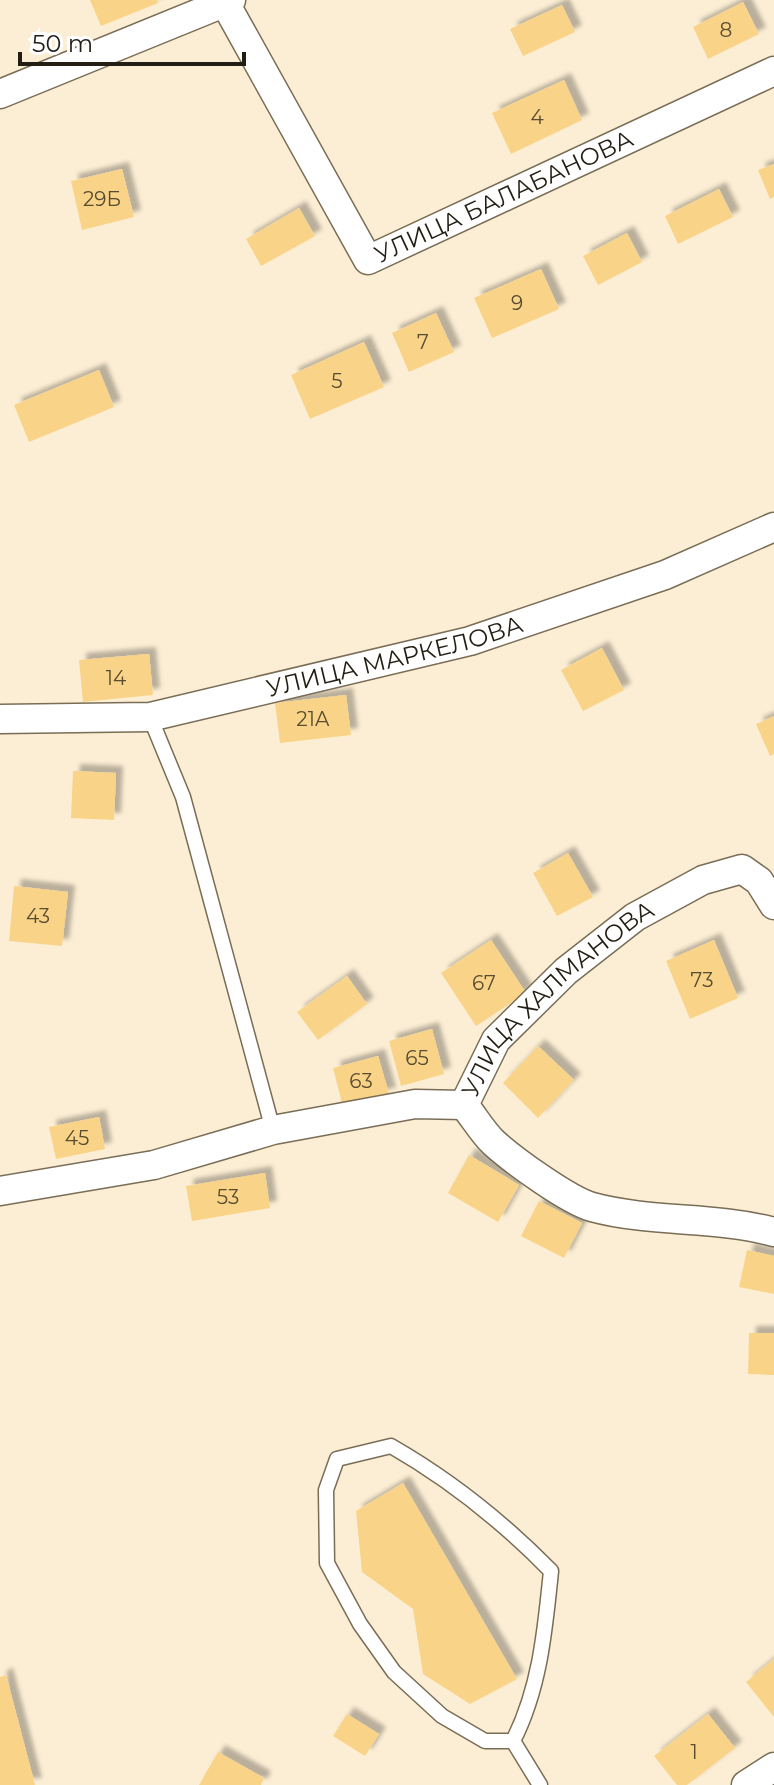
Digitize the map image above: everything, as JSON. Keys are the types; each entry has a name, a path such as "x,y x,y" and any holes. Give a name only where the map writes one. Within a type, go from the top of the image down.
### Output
{"street":[{"name":"УЛИЦА БАЛАБАНОВА","path":"228,2 368,260 774,71"},
{"path":"0,94 228,2"},
{"name":"УЛИЦА МАРКЕЛОВА","path":"0,719 150,717 470,641 665,575 774,527"},
{"name":"УЛИЦА ХАЛМАНОВА","path":"0,1191 62,1178 154,1165 273,1130 415,1104 464,1105 496,1040 566,971 635,917 703,880 742,869 759,881 774,905"},
{"path":"464,1105 494,1143 544,1180 588,1206 615,1212 741,1223 774,1232"},
{"path":"746,1785 774,1767"}],"lane":[{"path":"150,717 183,797 273,1130"},
{"path":"391,1446 437,1473 513,1531 551,1571 543,1652 524,1720 513,1741 485,1741 442,1716 394,1672 360,1624 327,1563 326,1490 337,1459 391,1446"},
{"path":"513,1741 540,1785"}],"building":[{"path":"90,0 157,0 158,3 101,26"},
{"path":"743,2 759,34 708,59 693,27"},
{"path":"562,5 575,32 523,56 510,29"},
{"path":"564,80 582,120 511,154 492,113"},
{"path":"774,164 774,197 770,199 758,170"},
{"path":"122,169 134,217 82,230 71,181"},
{"path":"719,189 733,217 678,244 665,216"},
{"path":"299,208 315,236 261,266 246,239"},
{"path":"627,233 642,262 598,285 583,256"},
{"path":"541,269 559,309 492,338 474,298"},
{"path":"436,313 454,352 409,372 392,333"},
{"path":"364,342 384,387 310,419 291,375"},
{"path":"99,370 114,407 29,442 14,405"},
{"path":"602,648 624,690 583,711 561,670"},
{"path":"149,654 153,695 83,702 79,660"},
{"path":"346,695 351,735 280,743 275,703"},
{"path":"774,716 774,754 770,756 756,724"},
{"path":"73,771 116,773 114,820 71,818"},
{"path":"568,853 593,897 557,916 533,873"},
{"path":"14,886 68,892 62,946 9,941"},
{"path":"491,940 526,993 476,1026 441,973"},
{"path":"714,940 738,998 690,1019 666,961"},
{"path":"347,976 367,1004 318,1040 297,1012"},
{"path":"432,1029 444,1074 401,1086 389,1041"},
{"path":"538,1046 574,1080 538,1118 503,1083"},
{"path":"378,1056 389,1094 343,1107 333,1068"},
{"path":"99,1117 105,1149 56,1159 49,1127"},
{"path":"469,1155 519,1185 498,1222 448,1193"},
{"path":"265,1173 270,1208 192,1221 186,1186"},
{"path":"539,1201 582,1223 564,1258 521,1236"},
{"path":"747,1250 774,1256 774,1294 739,1287"},
{"path":"749,1333 774,1333 774,1375 748,1374"},
{"path":"403,1483 517,1679 470,1704 423,1674 413,1609 362,1572 356,1511"},
{"path":"774,1659 774,1717 746,1682"},
{"path":"6,1675 35,1785 0,1785 0,1677"},
{"path":"347,1714 379,1734 365,1756 333,1736"},
{"path":"708,1714 735,1748 687,1785 677,1785 654,1756"},
{"path":"218,1752 264,1778 261,1785 199,1785"}]}
